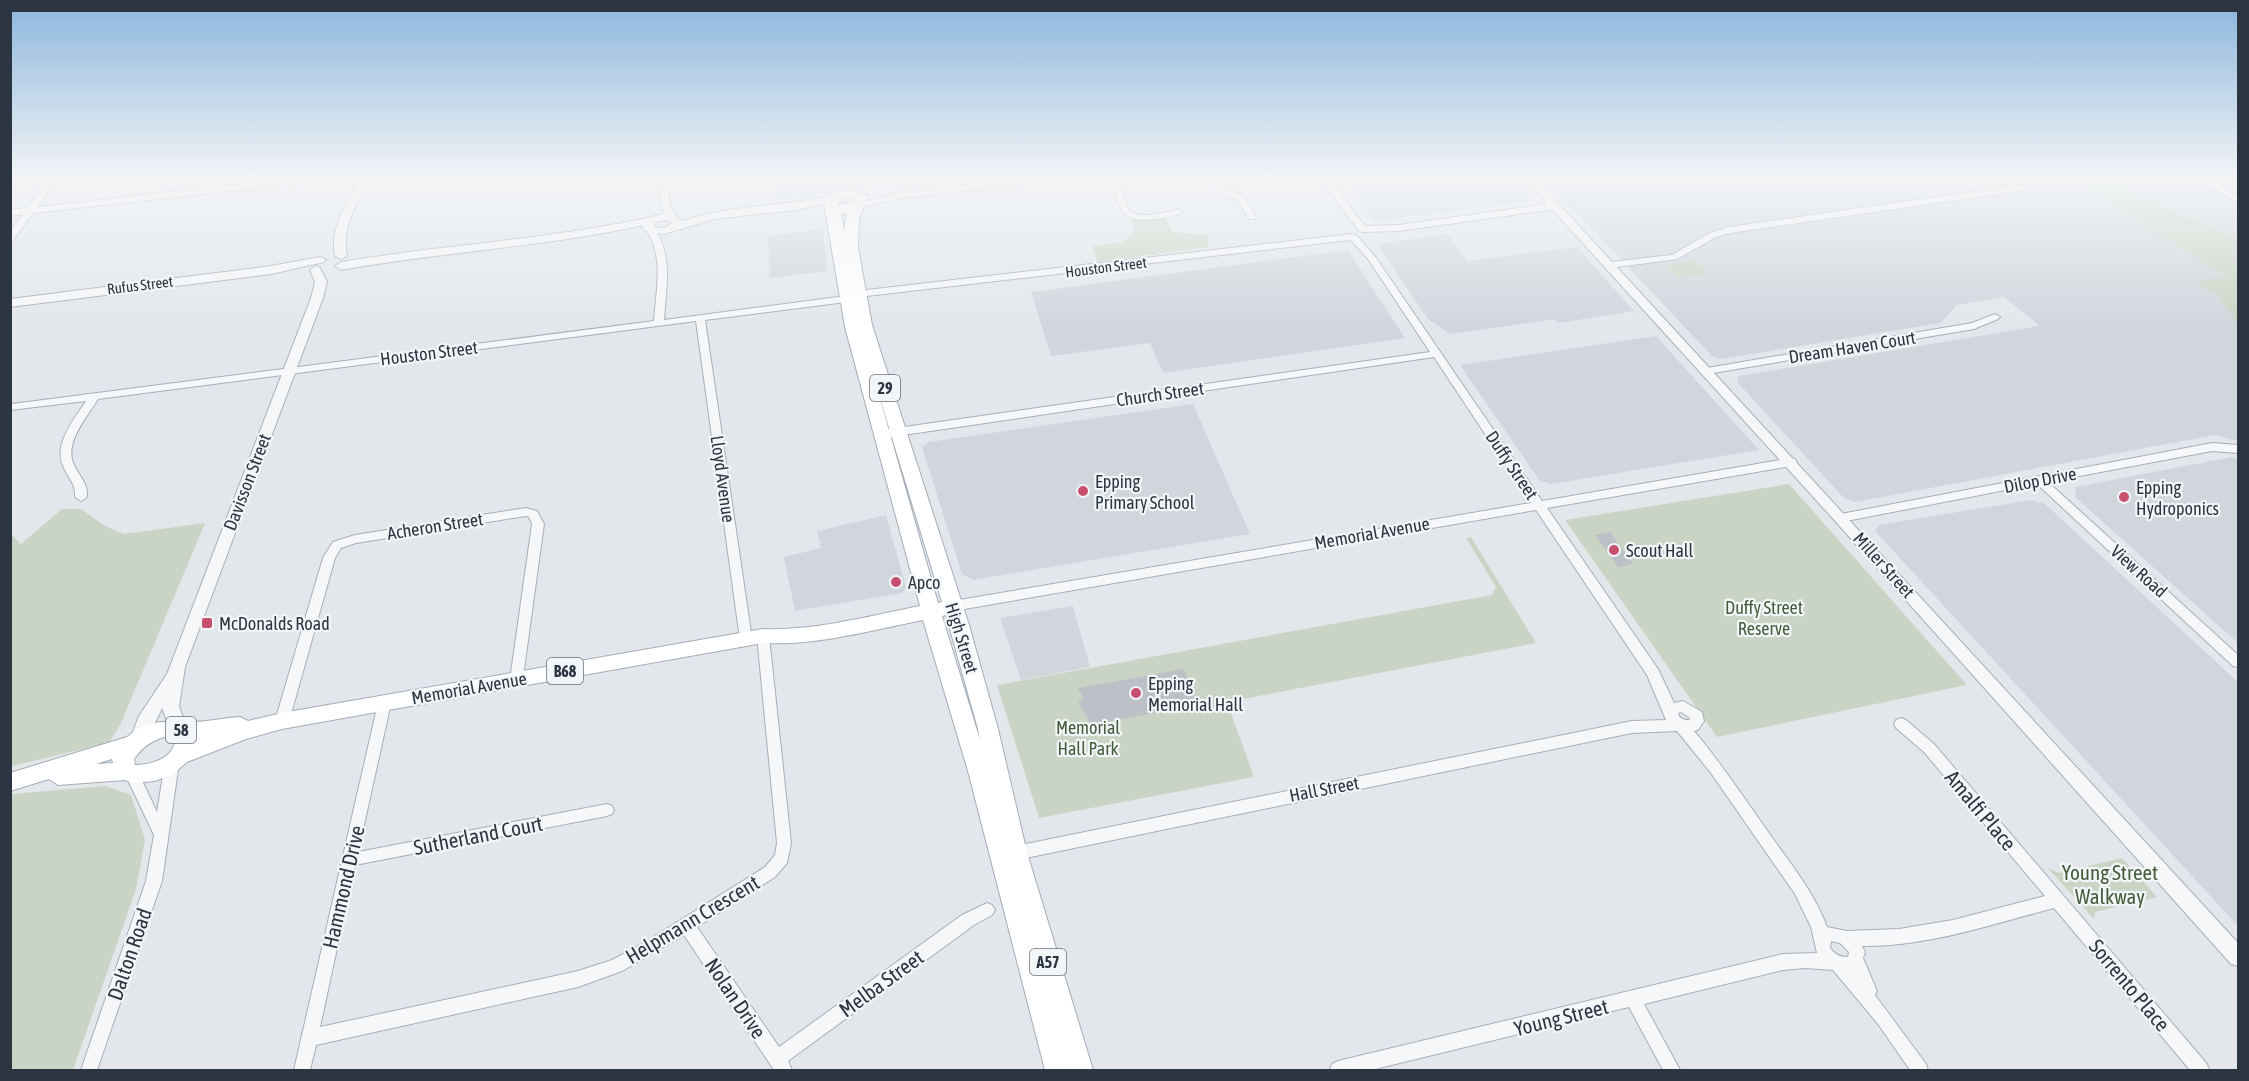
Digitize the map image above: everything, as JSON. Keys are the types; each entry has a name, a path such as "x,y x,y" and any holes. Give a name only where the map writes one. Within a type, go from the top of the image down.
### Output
{"main road":[{"name":"High Street","path":"840,226 854,297 891,433 929,607 979,771 1058,1071"},
{"name":"High Street","path":"850,226 854,297"},
{"name":"High Street","path":"891,433 953,606 988,729 1016,853 1080,1071"},
{"name":"Memorial Avenue","path":"176,759 243,731 282,721 755,638 782,637 822,631 929,607 953,606"},
{"name":"Memorial Avenue","path":"180,730 282,721"},
{"name":"58","path":"159,729 180,730 187,741 176,759 151,773 64,776 10,783 136,741 159,729"},
{"path":"128,772 123,759 136,741"}],"street":[{"path":"319,264 343,226"},
{"path":"340,234 341,261 639,226"},
{"path":"653,226 662,251 659,323"},
{"path":"662,251 671,226"},
{"name":"Duffy Street","path":"1355,226 1371,256 1436,354 1653,673 1670,711"},
{"name":"Houston Street","path":"12,407 1410,226"},
{"name":"Miller Street","path":"1574,226 1791,462 2238,957"},
{"path":"1610,265 1674,257 1713,235 1754,226"},
{"name":"Rufus Street","path":"10,303 319,264 324,272 341,261"},
{"name":"Davisson Street","path":"317,298 341,261"},
{"name":"Davisson Street","path":"180,730 171,717 169,702 177,667 317,298 321,282 319,264"},
{"name":"Dream Haven Court","path":"1707,371 1974,326 1995,317"},
{"name":"Lloyd Avenue","path":"700,318 755,638"},
{"name":"Church Street","path":"891,433 1436,354"},
{"path":"81,497 80,483 67,463 66,455 72,436 94,397"},
{"name":"Dilop Drive","path":"1841,518 2212,447 2238,449"},
{"name":"Memorial Avenue","path":"953,606 1791,462"},
{"name":"View Road","path":"2039,480 2238,662"},
{"name":"Acheron Street","path":"282,721 329,558 337,545 355,539 526,512 533,514 538,524 517,680"},
{"name":"Helpmann Crescent","path":"309,1038 578,979 616,966 687,926 770,872 782,858 784,843 755,638"},
{"name":"Davisson Street","path":"136,741 177,667"},
{"name":"Duffy Street","path":"1653,673 1687,707"},
{"name":"Hammond Drive","path":"302,1071 384,703"},
{"path":"1717,768 1697,722 1697,716 1687,707 1679,705 1670,711 1671,719 1680,725 1717,768 1801,893 1819,926 1824,953 1836,963 1884,1018"},
{"name":"Hall Street","path":"1632,727 1670,711"},
{"path":"1680,725 1693,726 1697,722"},
{"name":"Amalfi Place","path":"1901,724 1929,748 2057,900"},
{"name":"Hall Street","path":"1016,853 1632,727 1680,725"},
{"name":"Dalton Road","path":"88,1071 154,881 176,759"},
{"path":"128,772 162,837"},
{"name":"Sutherland Court","path":"349,860 607,810"},
{"path":"1801,893 1855,947 1860,973 1884,1018 1920,1071"},
{"path":"1821,941 1827,934 1844,937 1891,937 1942,928 2057,900"},
{"name":"Sorrento Place","path":"2057,900 2201,1071"},
{"name":"Melba Street","path":"780,1065 968,920 987,910"},
{"name":"Nolan Drive","path":"687,926 780,1065"},
{"path":"1836,963 1849,965 1873,944 1891,937"},
{"name":"Young Street","path":"1784,962 1821,941"},
{"name":"Young Street","path":"1338,1071 1784,962 1805,960 1836,963"},
{"path":"1634,999 1672,1071"}],"shaded area":[{"path":"1590,226 2163,226 2238,257 2238,441 2215,435 1855,502 1844,498 1737,382 1739,376 2040,326 2004,297 1957,305 1940,323 1720,359 1712,356"},
{"path":"2212,226 2238,226 2238,237"},
{"path":"823,229 827,271 770,278 768,236"},
{"path":"1447,234 1468,261 1577,247 1634,311 1558,323 1555,319 1450,334 1428,319 1377,244"},
{"path":"1348,250 1405,338 1163,373 1150,343 1051,356 1031,292"},
{"path":"1656,336 1759,450 1550,484 1539,480 1460,365"},
{"name":"Epping Primary School","path":"1193,404 1250,534 973,580 962,574 922,447 929,442"},
{"path":"2232,457 2238,459 2238,643 2075,497 2076,487"},
{"path":"2031,500 2045,504 2238,682 2238,926 1875,531 1879,525"},
{"path":"886,515 906,588 902,593 795,611 784,557 821,548 817,531"},
{"path":"1073,606 1090,667 1021,680 1000,618"}],"green space":[{"path":"1134,226 1169,226 1172,232 1209,235 1208,247 1098,262 1092,246 1123,242 1135,231"},
{"path":"2148,226 2212,226 2238,237 2238,324 2220,297 2196,282 2224,276"},
{"path":"1694,260 1708,274 1679,278 1666,266"},
{"name":"Duffy Street Reserve","path":"1789,484 1967,685 1717,737 1565,520"},
{"path":"62,509 81,509 105,526 124,534 205,523 121,723 109,743 11,766 10,533 21,544"},
{"name":"Memorial Hall Park","path":"1471,537 1536,643 1227,702 1254,777 1039,818 997,685 1492,595 1496,587 1466,538"},
{"path":"105,786 131,795 145,840 136,889 73,1070 11,1070 11,794"},
{"name":"Young Street Walkway","path":"2122,858 2157,897 2095,912 2094,919 2048,868 2059,873"}],"building":[{"name":"Scout Hall","path":"1610,532 1633,564 1618,567 1595,535"},
{"name":"Epping Memorial Hall","path":"1184,669 1194,698 1188,699 1190,706 1091,725 1078,701 1084,700 1078,688"}],"place":[{"name":"Epping Primary School","path":"1083,491"},
{"name":"Epping Hydroponics","path":"2124,497"},
{"name":"Scout Hall","path":"1614,550"},
{"name":"Apco","path":"896,582"},
{"name":"McDonalds Road","path":"207,623"},
{"name":"Epping Memorial Hall","path":"1136,693"}]}
